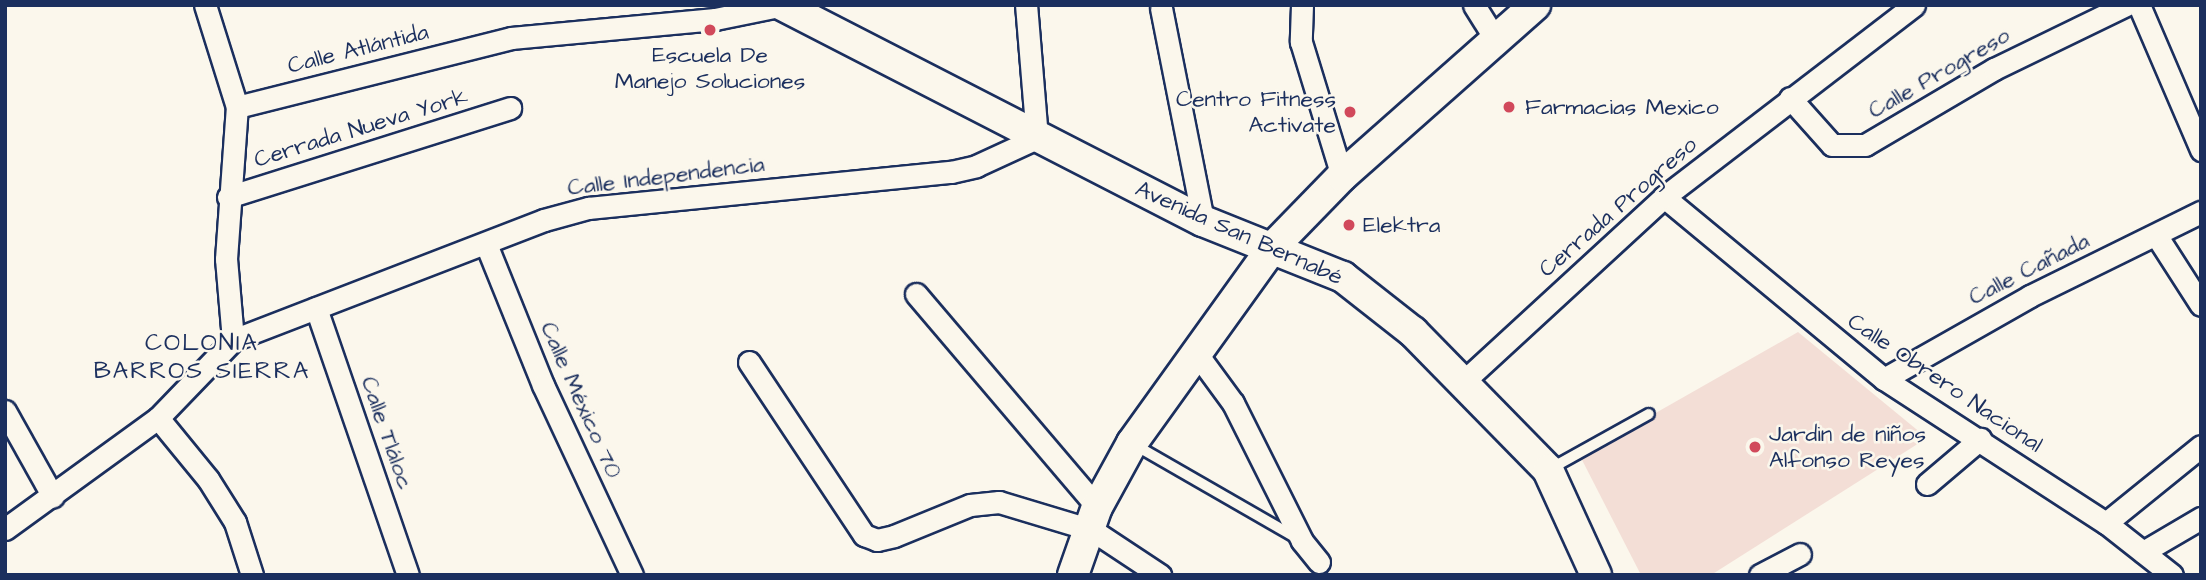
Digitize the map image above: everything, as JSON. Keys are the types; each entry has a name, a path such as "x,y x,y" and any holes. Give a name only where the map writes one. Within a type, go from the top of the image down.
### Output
{"main road":[{"name":"Avenida San Bernabé","path":"782,5 913,69 1037,138 1203,221 1343,277 1413,332 1464,381 1548,470 1596,575"},
{"path":"1073,575 1094,518 1132,443 1273,247 1342,176 1535,5"}],"street":[{"path":"5,529 158,418 233,340 226,258 228,197 237,107 205,5"},
{"name":"Calle Atlántida","path":"237,107 511,38 715,19 782,5"},
{"path":"1026,5 1037,138"},
{"path":"1301,5 1301,41 1342,176"},
{"path":"1474,5 1495,38"},
{"name":"Cerrada Progreso","path":"1464,381 1664,197 1914,5"},
{"name":"Calle Progreso","path":"1790,98 1832,145 1865,145 1994,69 2126,5"},
{"path":"2139,5 2201,150"},
{"path":"1161,8 1203,221"},
{"name":"Cerrada Nueva York","path":"228,197 510,108"},
{"name":"Calle Independencia","path":"233,340 588,208 951,172 1037,138"},
{"name":"Calle Obrero Nacional","path":"1664,197 1884,379 2106,523 2172,575"},
{"name":"Calle Cañada","path":"1884,379 2029,296 2201,212"},
{"path":"2156,234 2201,305"},
{"name":"Calle México 70","path":"486,244 543,385 632,575"},
{"path":"916,294 1094,518 1160,575"},
{"name":"Calle Tláloc","path":"316,308 408,575"},
{"path":"1197,354 1250,432 1302,541 1319,562"},
{"path":"749,362 864,535 877,540 894,536 990,501 1094,518"},
{"path":"5,411 52,497"},
{"path":"158,418 208,480 235,522 251,575"},
{"path":"1927,484 1980,439"},
{"path":"2106,523 2201,446"},
{"path":"2143,552 2201,518"},
{"path":"1760,575 1800,554"}],"lane":[{"path":"1548,470 1648,414"},
{"path":"1132,443 1302,541"}],"shaded area":[{"name":"Jardin de niños Alfonso Reyes","path":"1798,332 1927,438 1711,575 1641,575 1580,456"}],"place":[{"name":"Escuela De Manejo Soluciones","path":"710,30"},
{"name":"Farmacias Mexico","path":"1509,107"},
{"name":"Centro Fitness Activate","path":"1350,112"},
{"name":"Elektra","path":"1349,225"},
{"name":"Jardin de niños Alfonso Reyes","path":"1755,447"}],"district":[{"name":"COLONIA BARROS SIERRA","path":"202,358"}]}
